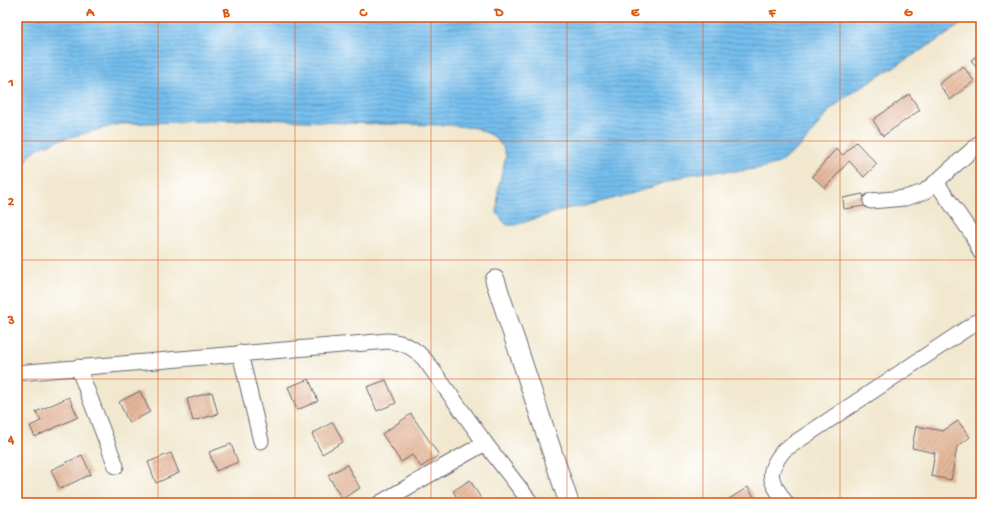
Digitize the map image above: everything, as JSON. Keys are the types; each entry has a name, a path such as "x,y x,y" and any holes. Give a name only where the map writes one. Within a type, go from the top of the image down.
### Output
{"street":[{"path":"871,201 905,198 924,192 981,142"},
{"path":"936,182 972,234 981,253"},
{"path":"495,280 569,503"},
{"path":"786,503 775,488 771,473 774,462 784,450 981,319"},
{"path":"17,373 240,353 398,341 419,353 426,361 485,443 531,503"},
{"path":"240,353 262,441"},
{"path":"78,367 116,466"},
{"path":"380,503 485,443"}],"water":[{"path":"17,17 971,17 943,37 848,95 829,111 801,146 779,163 741,171 706,172 687,175 631,194 585,206 569,208 515,225 507,225 497,213 498,189 506,156 503,147 493,136 476,128 447,125 373,124 260,119 119,124 60,140 38,148 31,154 17,175"}],"building":[{"path":"981,53 981,74 971,60"},
{"path":"963,66 974,81 950,100 939,84"},
{"path":"909,94 920,110 883,136 873,120"},
{"path":"856,142 877,164 864,177 849,161 825,188 812,176 836,149 843,155"},
{"path":"863,194 865,206 844,209 843,198"},
{"path":"309,379 318,401 297,410 288,387"},
{"path":"386,380 396,403 377,411 367,387"},
{"path":"140,391 150,412 129,423 119,402"},
{"path":"212,392 218,414 193,421 187,399"},
{"path":"69,397 78,417 35,437 30,426 41,421 36,412"},
{"path":"411,414 439,455 421,467 412,455 401,462 382,434"},
{"path":"958,421 970,437 957,447 951,480 931,476 935,453 912,448 916,426 943,431"},
{"path":"333,422 343,442 322,454 312,434"},
{"path":"231,444 238,462 216,471 209,452"},
{"path":"17,452 21,460 17,462"},
{"path":"171,453 179,473 156,483 148,462"},
{"path":"82,455 91,474 60,489 51,470"},
{"path":"347,465 360,488 342,499 328,475"},
{"path":"470,480 483,502 460,503 453,491"},
{"path":"748,487 758,503 723,503"}]}
